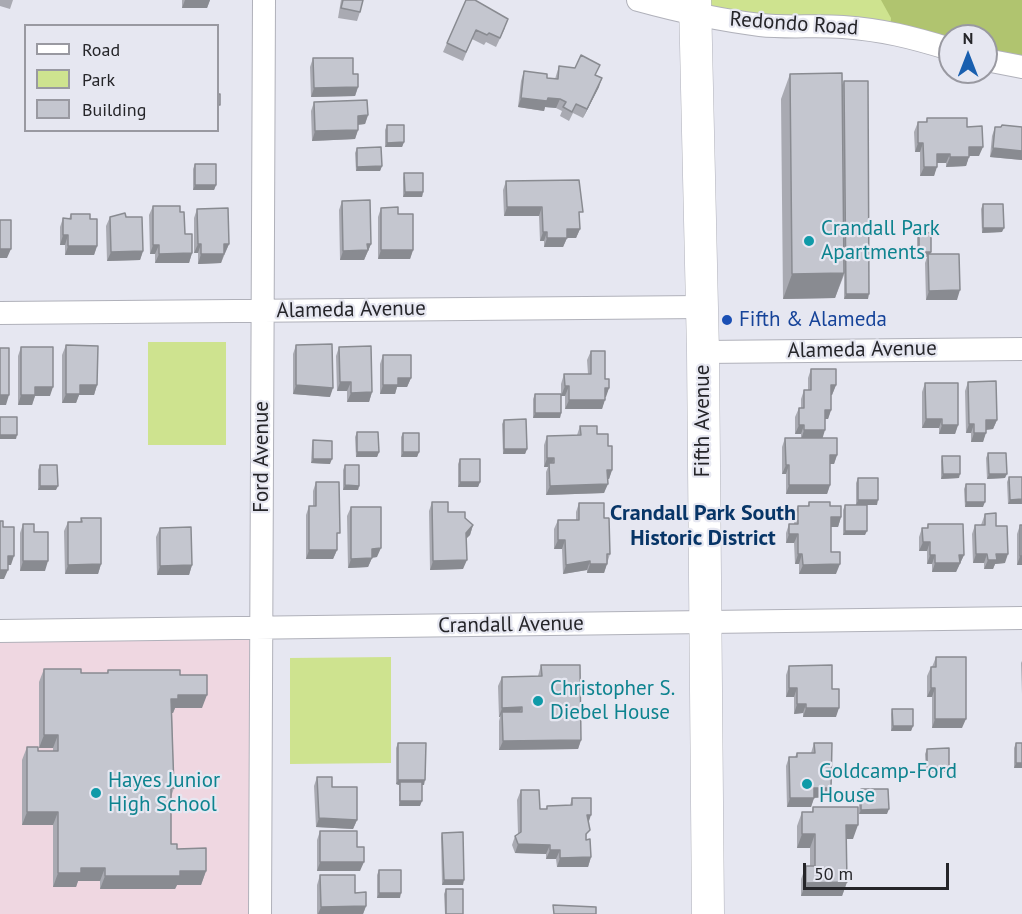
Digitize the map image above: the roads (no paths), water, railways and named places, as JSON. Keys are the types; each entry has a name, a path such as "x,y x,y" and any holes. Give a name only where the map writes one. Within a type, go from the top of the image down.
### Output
{"street":[{"name":"Ford Avenue","path":"260,914 264,0"},
{"name":"Redondo Road","path":"638,0 695,7 761,25 841,27 887,31 909,35 938,45"},
{"name":"Fifth Avenue","path":"695,7 702,307 708,914"},
{"path":"998,62 1022,67"},
{"name":"Alameda Avenue","path":"0,313 702,307"},
{"name":"Alameda Avenue","path":"702,352 1022,349"},
{"name":"Crandall Avenue","path":"0,631 1022,618"}],"place":[{"name":"Crandall Park Apartments","path":"809,241"},
{"name":"Fifth & Alameda","path":"727,320"},
{"name":"Christopher S. Diebel House","path":"538,701"},
{"name":"Goldcamp-Ford House","path":"807,784"},
{"name":"Hayes Junior High School","path":"96,793"}],"district":[{"name":"Crandall Park South Historic District","path":"703,526"}]}
